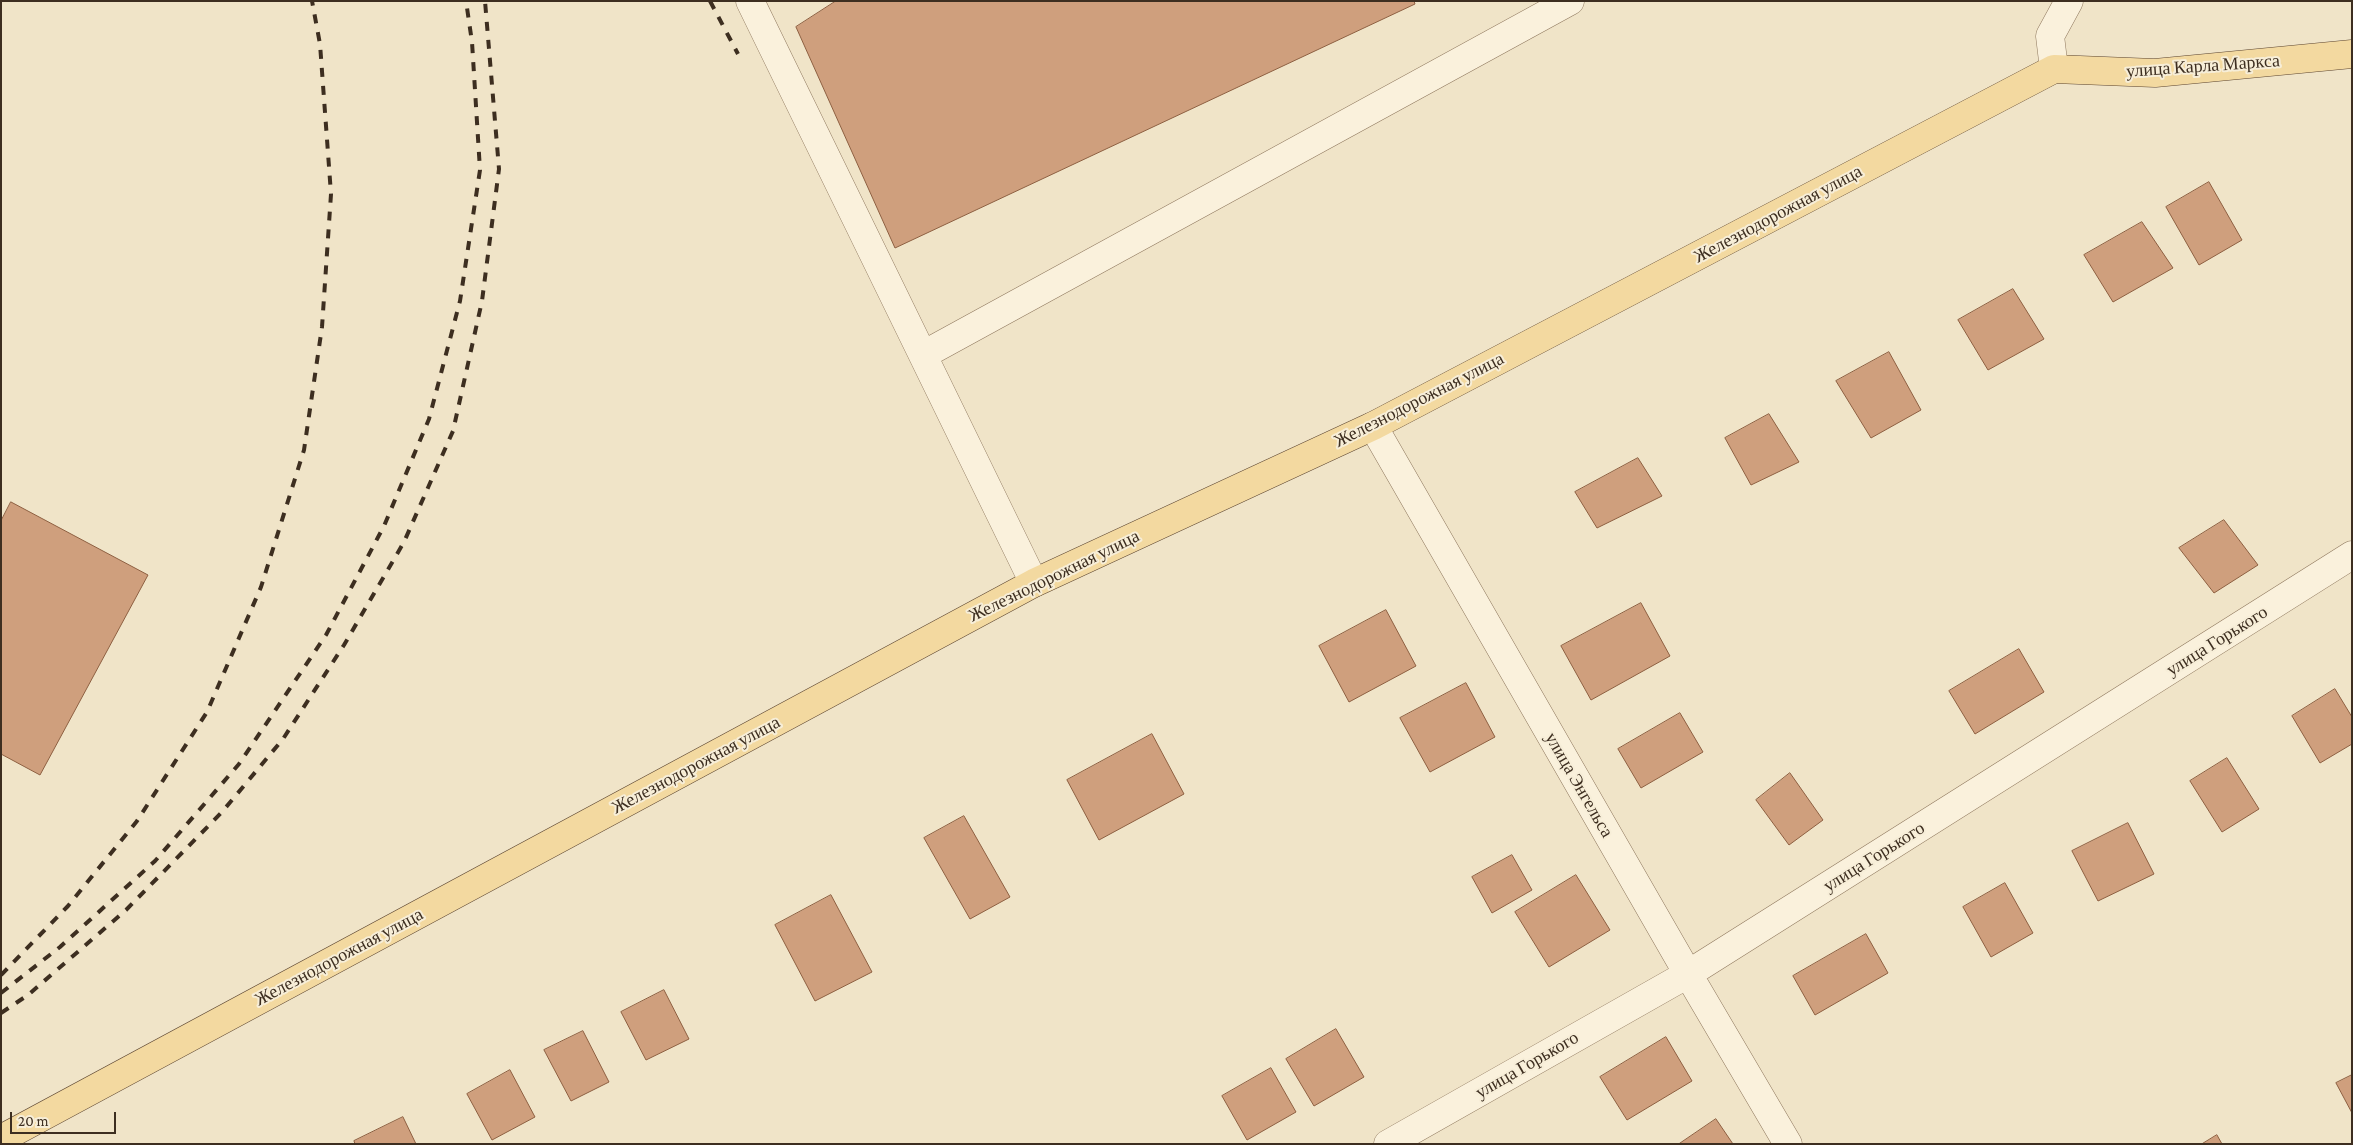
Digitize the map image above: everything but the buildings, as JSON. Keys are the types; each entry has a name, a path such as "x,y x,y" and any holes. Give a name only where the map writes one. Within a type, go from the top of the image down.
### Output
{"main road":[{"name":"улица Карла Маркса","path":"2054,69 2155,73 2352,54"},
{"name":"Железнодорожная улица","path":"1,1139 1034,583 1373,426 2054,69"}],"street":[{"path":"750,1 1034,583"},
{"path":"923,355 1570,1"},
{"path":"2054,69 2050,36 2068,1"},
{"name":"улица Энгельса","path":"1373,426 1688,974 1788,1144"},
{"name":"улица Горького","path":"1388,1144 1688,974 2352,555"}],"railway":[{"path":"1,975 68,906 137,821 207,712 261,587 304,450 322,327 331,194 320,44 312,1"},
{"path":"1,993 60,947 155,861 239,764 326,635 384,526 429,419 460,301 480,170 472,42 466,1"},
{"path":"1,1013 28,995 126,910 222,812 283,739 344,645 404,542 453,431 482,301 499,169 485,1"},
{"path":"710,1 738,54"}]}
